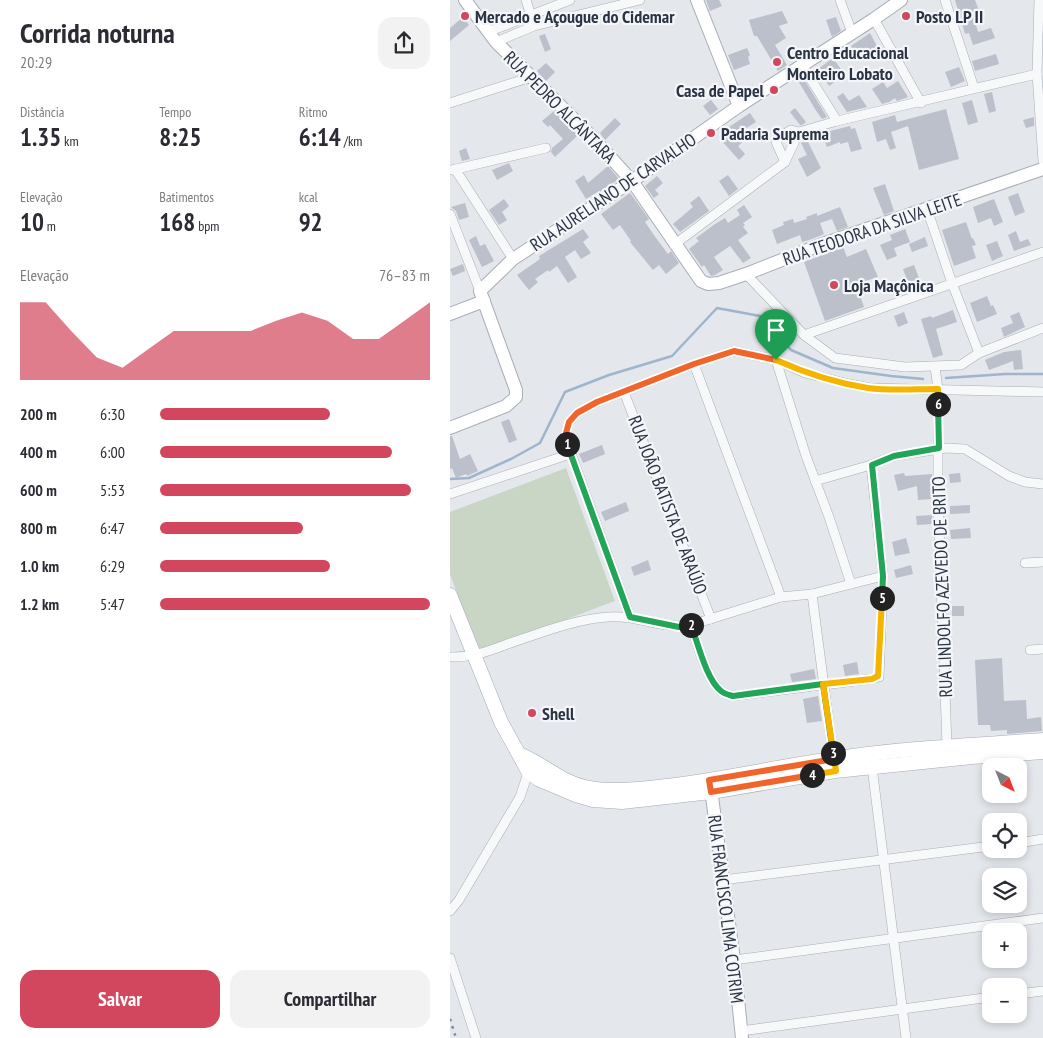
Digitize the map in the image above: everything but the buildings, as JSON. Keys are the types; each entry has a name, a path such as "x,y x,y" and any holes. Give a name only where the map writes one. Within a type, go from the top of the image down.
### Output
{"main road":[{"path":"450,595 501,722 538,779 593,800 622,802 947,746 1043,740"},
{"path":"835,765 872,767 1043,752"}],"street":[{"name":"RUA PEDRO ALCÂNTARA","path":"465,0 492,37 591,136 632,181 701,281"},
{"path":"526,0 534,26"},
{"path":"492,37 530,15 570,0"},
{"path":"492,37 640,0"},
{"path":"697,0 739,106"},
{"path":"840,0 852,33"},
{"name":"RUA AURELIANO DE CARVALHO","path":"482,296 513,259 632,181 739,106 874,20 901,0"},
{"path":"945,0 974,88"},
{"path":"1037,172 1043,161 1037,74 1041,21 1039,0"},
{"path":"874,20 921,103"},
{"path":"802,65 838,121"},
{"path":"785,162 776,142 778,138 792,130 799,132 1037,74"},
{"path":"450,103 531,77"},
{"path":"675,244 785,162 799,132"},
{"path":"513,259 452,170 546,148"},
{"name":"RUA TEODORA DA SILVA LEITE","path":"701,281 708,284 746,274 820,245 1037,172"},
{"path":"927,209 952,283 979,353"},
{"path":"450,214 516,390 516,397 506,406 450,428"},
{"path":"804,335 1043,252"},
{"path":"746,274 804,335 835,358 905,367 961,365 979,353 1043,328"},
{"path":"450,314 482,296"},
{"path":"630,617 565,437 569,422 577,413 597,402 694,364 734,351 776,360 805,373 870,388 1043,392"},
{"path":"776,360 815,481 852,584"},
{"path":"694,364 781,598"},
{"name":"RUA LINDOLFO AZEVEDO DE BRITO","path":"935,367 938,389 938,499 947,746"},
{"name":"RUA JOÃO BATISTA DE ARAÚJO","path":"624,392 711,618"},
{"path":"815,481 872,465 894,456 939,448 965,449 1009,476 1025,482 1043,484"},
{"path":"450,494 570,454"},
{"path":"691,625 705,666 716,685 722,692 733,696 872,679 878,676 883,576 872,465"},
{"path":"1025,563 1043,562"},
{"path":"450,657 474,656 566,624 608,616 630,617 679,627 691,625 781,598 812,594 883,576"},
{"path":"812,594 835,765"},
{"path":"1030,650 1043,649"},
{"path":"450,911 459,900 520,797 527,762"},
{"path":"872,767 906,1038"},
{"name":"RUA FRANCISCO LIMA COTRIM","path":"710,786 734,960 741,1034"},
{"path":"1027,842 1043,839"},
{"path":"723,880 982,847"},
{"path":"734,960 1043,918"},
{"path":"450,958 476,1038"},
{"path":"1027,993 1043,991"},
{"path":"741,1034 902,1008 982,999"}],"green space":[{"path":"566,468 615,601 479,652 450,574 450,512"}],"waterway":[{"path":"450,479 469,478 511,459 540,443 565,392 609,375 672,356 717,308 760,316 791,350 833,368 923,379"},
{"path":"946,378 1005,374 1043,374"}],"railway":[{"path":"450,1019 456,1038"}],"place":[{"name":"Mercado e Açougue do Cidemar","path":"465,16"},
{"name":"Posto LP II","path":"906,16"},
{"name":"Centro Educacional Monteiro Lobato","path":"777,62"},
{"name":"Casa de Papel","path":"774,90"},
{"name":"Padaria Suprema","path":"711,133"},
{"name":"Loja Maçônica","path":"834,285"},
{"name":"Shell","path":"532,713"}],"route":[{"path":"776,360 734,351 694,364 597,402 577,413 569,422 565,437 630,617 679,627 691,625 705,666 716,685 722,692 733,696 823,684 834,759 709,780 711,792 836,771 823,684 872,679 878,676 883,576 872,465 894,456 939,448 938,389 870,388 805,373 776,360"}]}
